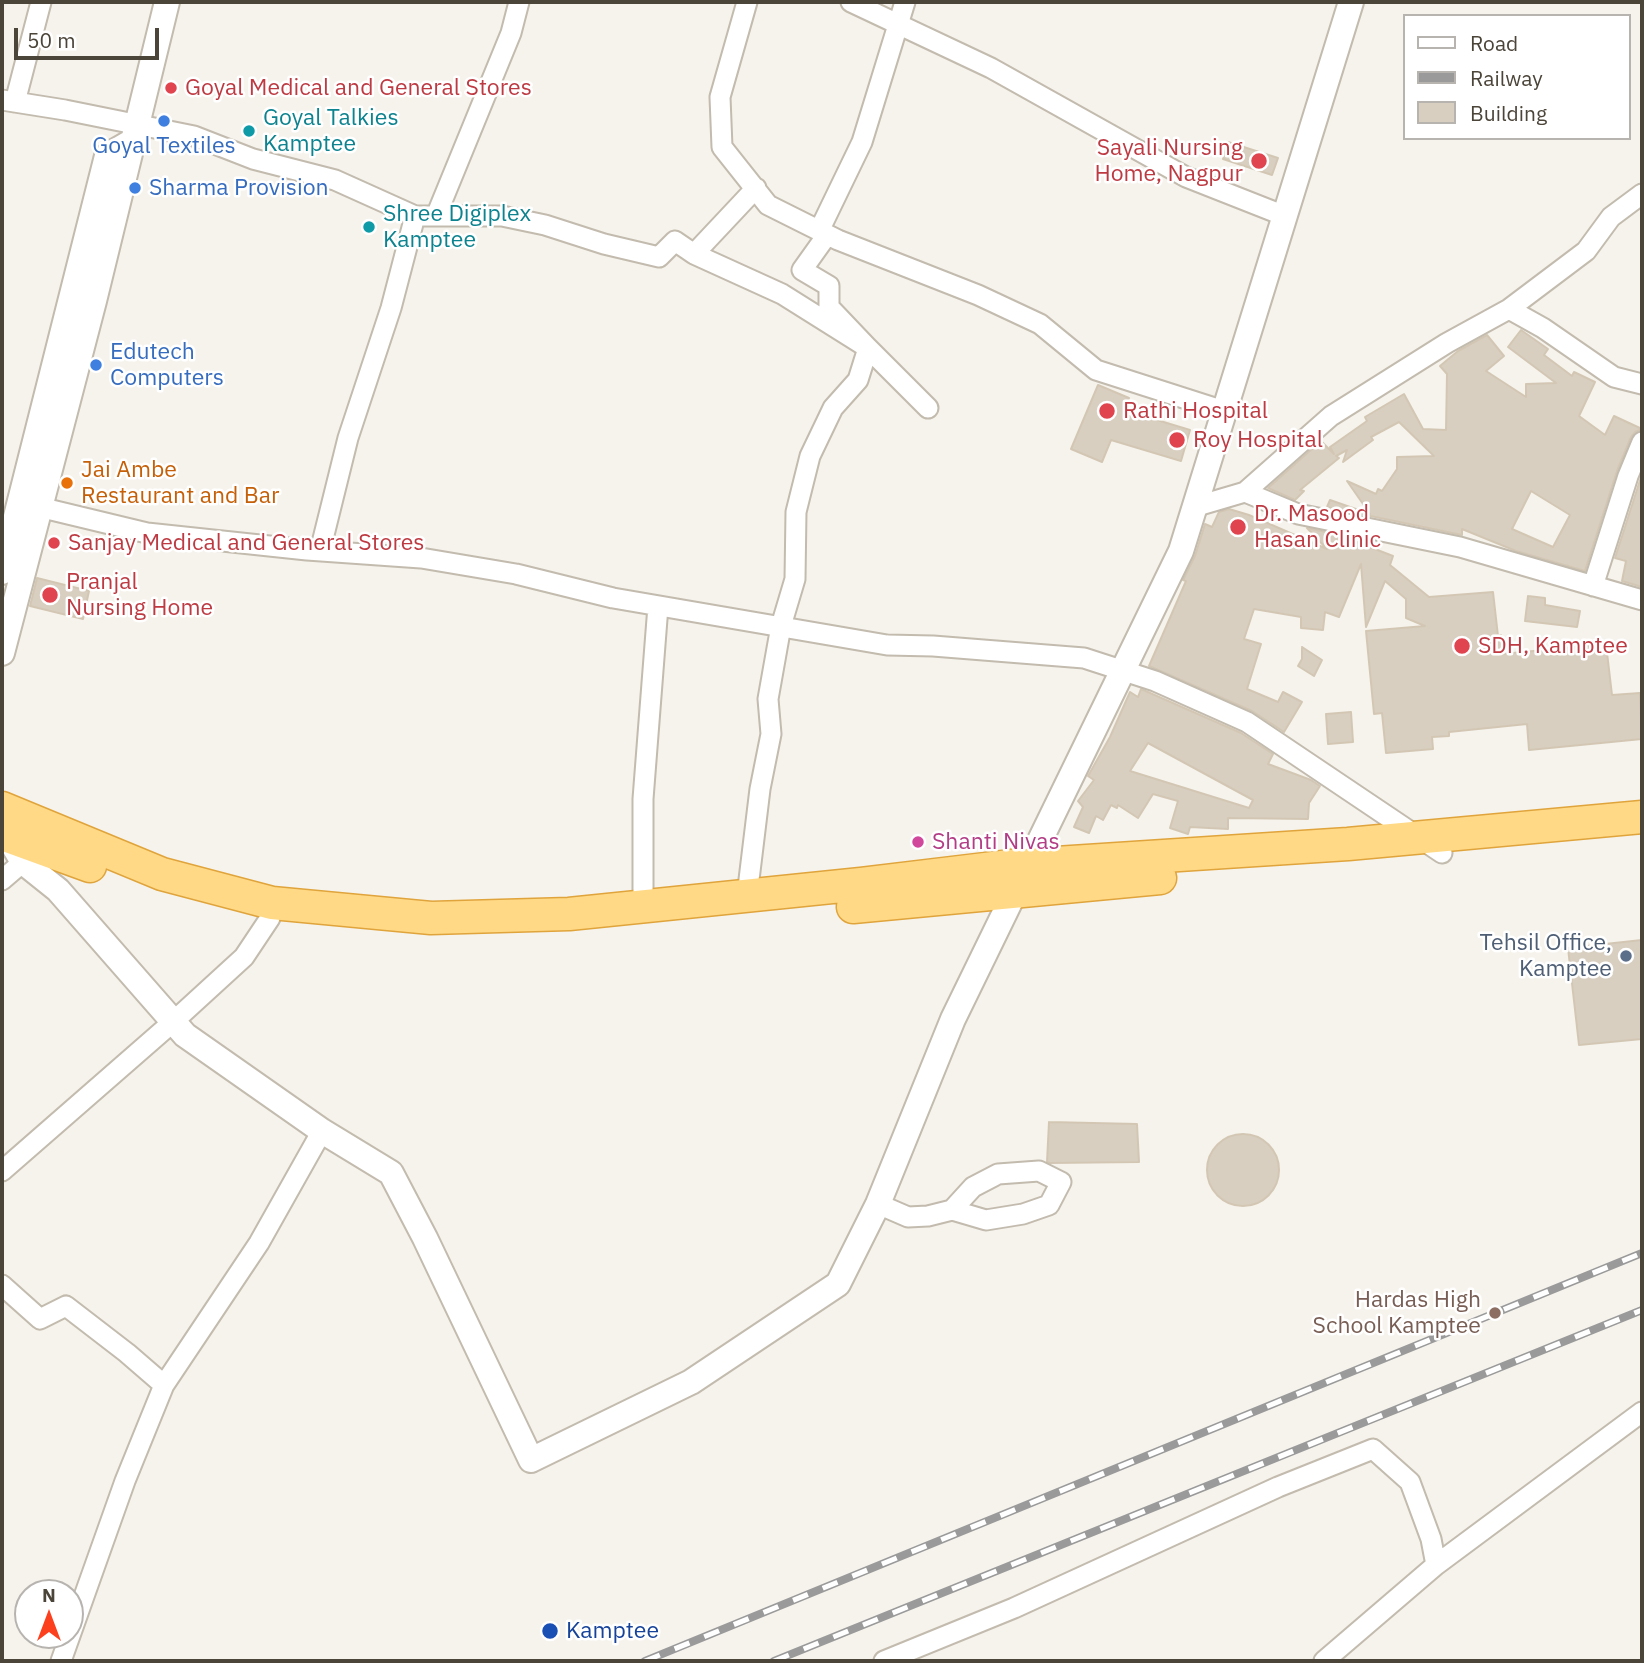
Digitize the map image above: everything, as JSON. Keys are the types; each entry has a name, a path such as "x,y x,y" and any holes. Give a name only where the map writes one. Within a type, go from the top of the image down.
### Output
{"highway":[{"path":"1429,845 1642,817"},
{"path":"7,833 226,912 271,911 431,918 569,914 643,906 801,901 1022,877 1429,845 1642,834"},
{"path":"271,911 436,938 728,905"}],"street":[{"path":"40,2 9,101 136,133 194,136 253,159 335,180 415,216 502,216 545,225 604,244 659,257 675,242 694,254 782,294 868,348"},
{"path":"2,653 94,301 167,2"},
{"path":"436,216 502,55 519,2"},
{"path":"747,2 720,97 722,147 768,205 823,233 901,267 978,295 1040,324 1096,370 1224,411"},
{"path":"851,2 1001,74 1186,177 1286,216"},
{"path":"905,2 862,142 823,233 802,270 830,286 829,307 928,408"},
{"path":"7,833 185,1035 322,1131 391,1173 531,1460 691,1382 838,1284 878,1203 953,1019 1181,551 1351,2"},
{"path":"2,572 107,156 136,133"},
{"path":"694,254 756,188"},
{"path":"1195,507 1245,492 1331,416 1447,343 1509,309 1586,251 1611,217 1642,194"},
{"path":"320,551 348,439 391,308 415,216"},
{"path":"1509,309 1543,328 1614,377 1642,384"},
{"path":"728,905 758,799 771,734 768,699 781,626 795,579 796,512 810,456 833,408 858,380 868,348"},
{"path":"1593,586 1628,476 1642,442"},
{"path":"1245,492 1298,514 1460,547 1642,600"},
{"path":"39,507 147,533 320,551 421,558 516,574 613,598 887,645 1084,658 1123,670 1247,722 1429,845"},
{"path":"643,906 643,799 658,606"},
{"path":"2,880 7,833"},
{"path":"2,1171 243,957 271,911"},
{"path":"61,1661 125,1481 164,1385 260,1243 322,1131"},
{"path":"878,1203 908,1217 928,1216 951,1210 986,1220 1023,1214 1049,1205 1061,1182 1039,1171 998,1174 973,1187 951,1210"},
{"path":"2,1285 40,1319 66,1306 164,1385"},
{"path":"1324,1661 1436,1565 1642,1412"},
{"path":"884,1661 1014,1608 1278,1487 1373,1449 1410,1482 1431,1539 1436,1565"}],"building":[{"path":"1228,142 1278,158 1272,175 1223,159"},
{"path":"1521,330 1548,349 1544,355 1572,376 1574,372 1595,382 1579,416 1605,435 1614,416 1642,429 1631,437 1617,471 1585,571 1516,551 1462,529 1462,535 1327,507 1330,500 1370,514 1347,481 1376,494 1378,489 1382,491 1397,469 1397,457 1434,456 1399,422 1371,437 1373,440 1343,462 1347,450 1336,456 1339,458 1300,490 1304,491 1295,500 1268,488 1321,441 1334,454 1330,447 1367,421 1365,417 1404,394 1423,429 1446,430 1447,374 1440,366 1458,351 1487,335 1504,356 1486,371 1526,397 1526,384 1556,383 1508,347","holes":["1531,491 1570,515 1553,547 1512,529"]},
{"path":"1098,385 1129,398 1124,410 1190,430 1181,461 1111,440 1102,462 1071,449"},
{"path":"1642,474 1642,587 1622,581 1626,561 1615,558"},
{"path":"1229,509 1327,549 1307,528 1336,534 1393,556 1390,565 1429,597 1493,592 1502,654 1606,644 1612,695 1640,693 1642,739 1529,750 1527,724 1449,732 1449,736 1432,737 1433,749 1386,753 1382,713 1374,714 1366,631 1425,626 1406,618 1406,599 1385,581 1366,627 1361,564 1339,617 1325,612 1323,630 1301,628 1301,617 1254,609 1244,639 1261,644 1247,689 1278,702 1283,692 1302,702 1284,732 1252,711 1149,666 1186,581 1183,580 1195,556 1205,524 1212,527 1219,512"},
{"path":"37,578 89,591 83,619 30,606"},
{"path":"1528,596 1545,598 1545,605 1580,611 1577,627 1525,621"},
{"path":"1302,647 1322,660 1314,676 1298,666 1302,659"},
{"path":"1141,689 1241,733 1273,754 1268,764 1320,786 1309,803 1308,819 1228,818 1228,829 1190,827 1188,834 1170,828 1178,801 1153,794 1138,818 1118,805 1117,808 1111,805 1103,820 1096,816 1089,833 1074,827 1083,807 1078,801 1094,780 1088,776 1110,737 1130,692 1138,697","holes":["1148,743 1253,800 1249,808 1130,771"]},
{"path":"1351,712 1353,742 1328,744 1326,714"},
{"path":"1642,940 1642,1039 1579,1045 1568,948"},
{"path":"1049,1122 1137,1124 1139,1162 1047,1162"},
{"path":"1243,1134 1263,1140 1273,1150 1279,1170 1273,1190 1263,1200 1243,1206 1223,1200 1213,1190 1207,1170 1213,1150 1223,1140"}],"railway":[{"path":"645,1661 1642,1253"},
{"path":"774,1661 1642,1310"}],"place":[{"name":"Goyal Medical and General Stores","path":"171,88"},
{"name":"Goyal Textiles","path":"164,121"},
{"name":"Goyal Talkies Kamptee","path":"249,131"},
{"name":"Sayali Nursing Home, Nagpur","path":"1259,161"},
{"name":"Sharma Provision","path":"135,188"},
{"name":"Shree Digiplex Kamptee","path":"369,227"},
{"name":"Edutech Computers","path":"96,365"},
{"name":"Rathi Hospital","path":"1107,411"},
{"name":"Roy Hospital","path":"1177,440"},
{"name":"Jai Ambe Restaurant and Bar","path":"67,483"},
{"name":"Dr. Masood Hasan Clinic","path":"1238,527"},
{"name":"Sanjay Medical and General Stores","path":"54,543"},
{"name":"Pranjal Nursing Home","path":"50,595"},
{"name":"SDH, Kamptee","path":"1462,646"},
{"name":"Shanti Nivas","path":"918,842"},
{"name":"Tehsil Office, Kamptee","path":"1626,956"},
{"name":"Hardas High School Kamptee","path":"1495,1313"},
{"name":"Kamptee","path":"550,1631"}]}
